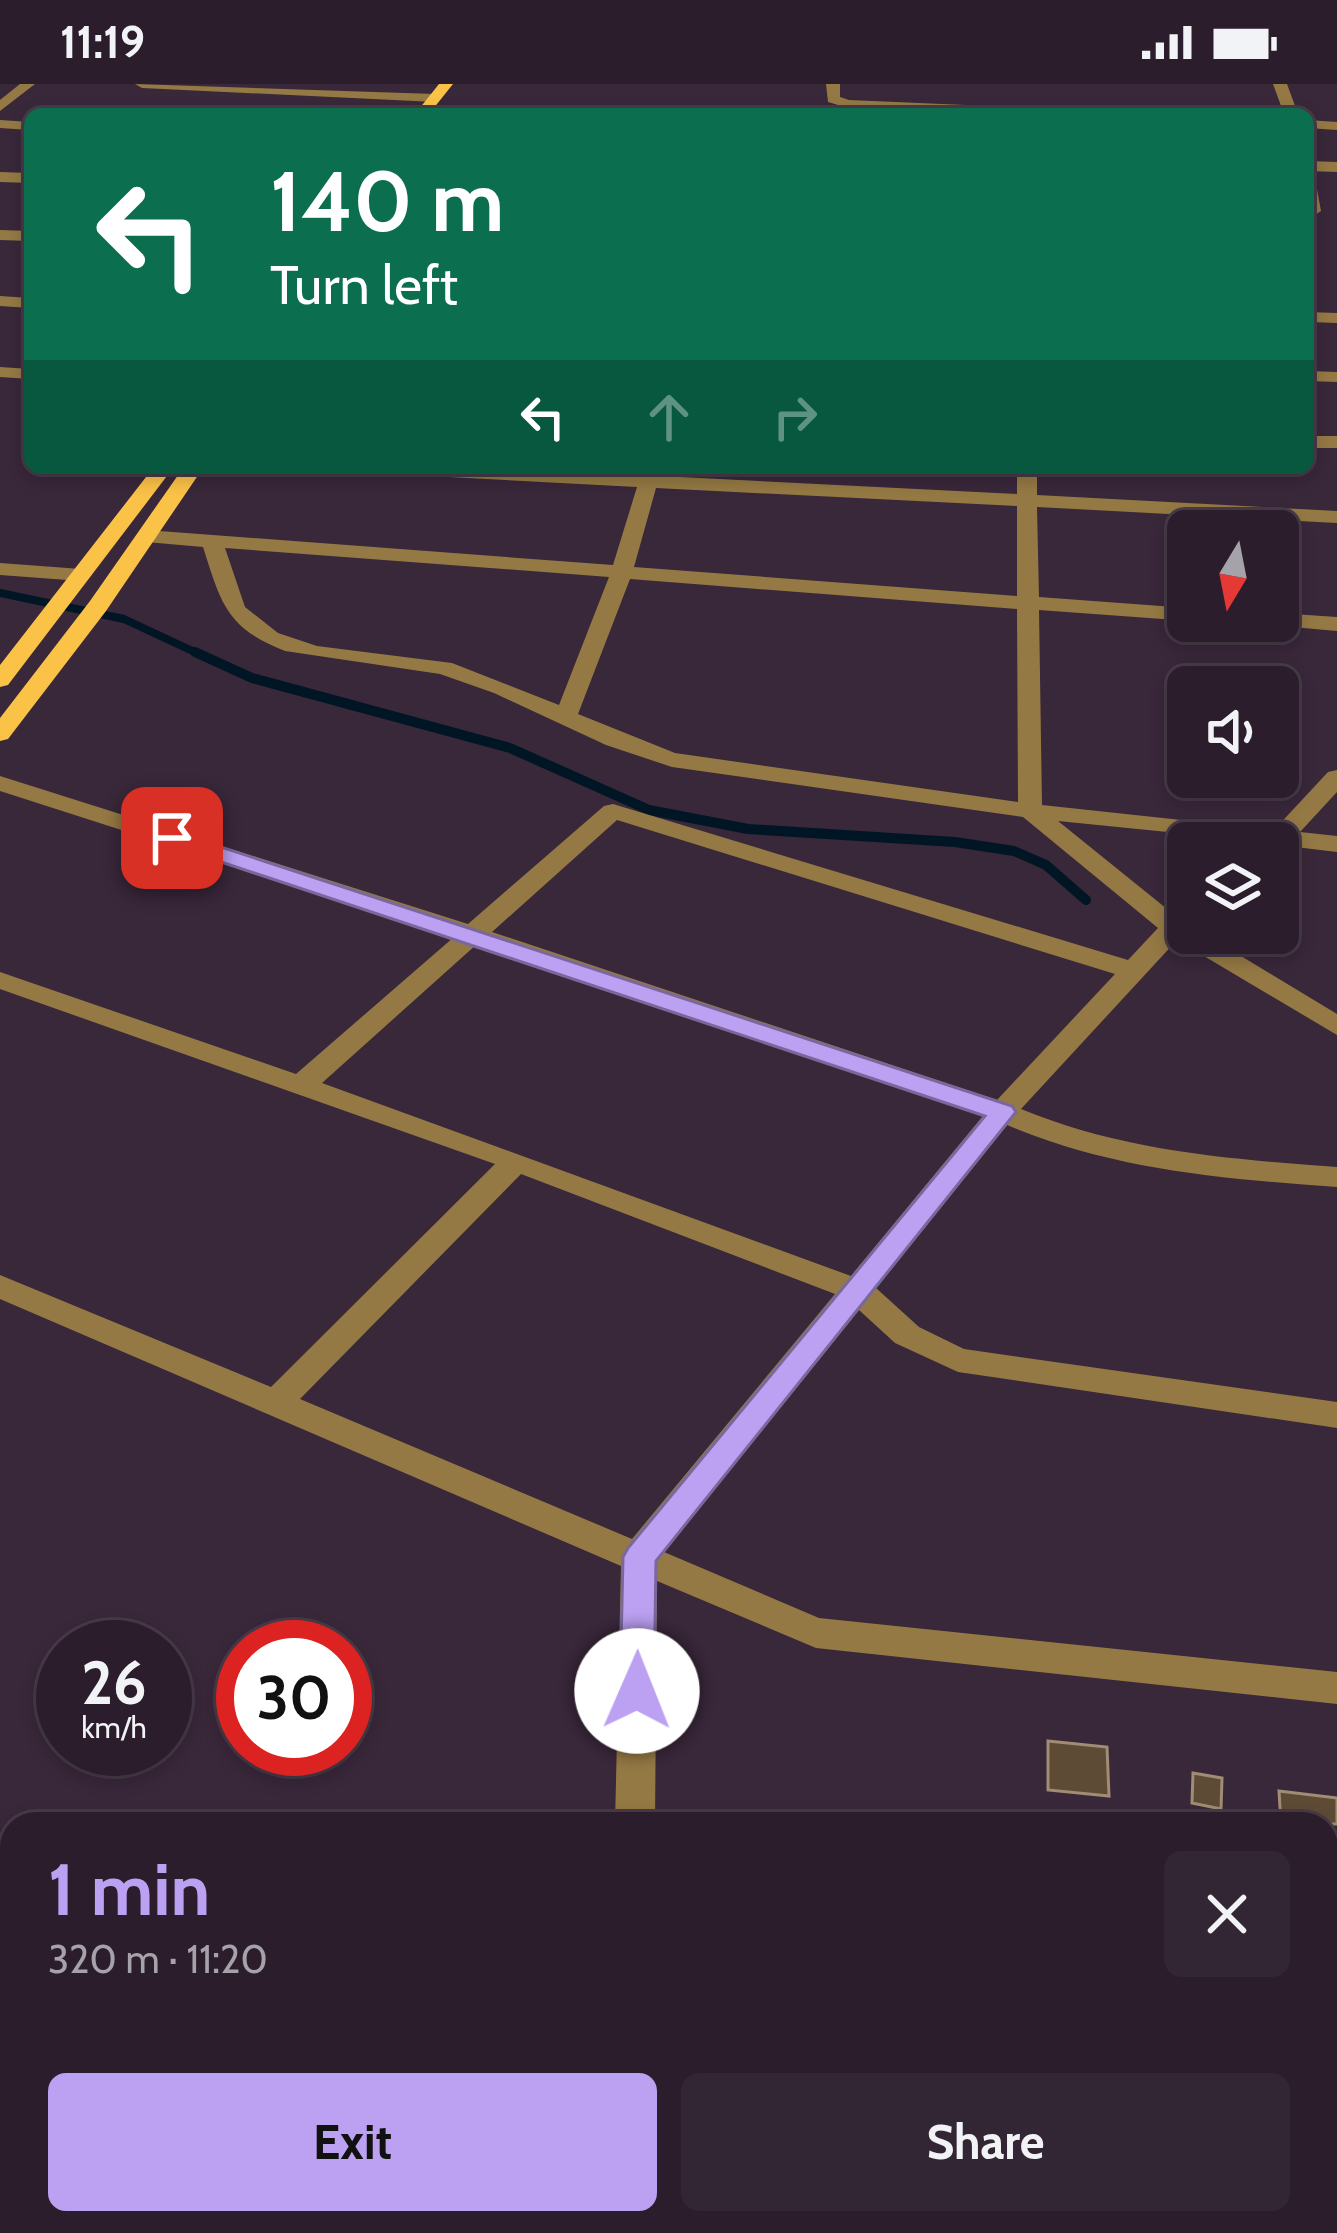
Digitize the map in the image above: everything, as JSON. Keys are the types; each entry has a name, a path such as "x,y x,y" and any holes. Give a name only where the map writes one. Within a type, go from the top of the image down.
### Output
{"main road":[{"path":"427,108 446,84"},
{"path":"2,674 158,474"},
{"path":"0,734 98,606 189,474"}],"street":[{"path":"0,107 28,84"},
{"path":"142,84 435,98"},
{"path":"833,84 833,99 848,104 1020,108"},
{"path":"216,101 229,88"},
{"path":"567,715 621,575 649,474 1337,517"},
{"path":"1027,474 1030,811"},
{"path":"146,536 1167,614"},
{"path":"212,542 232,603 262,633 328,653 451,669 567,715 638,751 672,760 1167,828"},
{"path":"0,568 81,574"},
{"path":"1299,621 1337,624"},
{"path":"1296,822 1337,777"},
{"path":"0,783 473,934 1002,1112 1060,1139 1150,1162 1337,1178"},
{"path":"1030,811 1167,910"},
{"path":"299,1088 614,812 1131,970"},
{"path":"1299,842 1337,844"},
{"path":"635,1812 639,1557 1002,1112 1167,933"},
{"path":"1231,954 1337,1026"},
{"path":"0,980 516,1161 859,1291 907,1335 958,1360 1337,1415"},
{"path":"1301,1002 1337,1005"},
{"path":"277,1403 516,1161"},
{"path":"0,1286 816,1633 1337,1688"}],"building":[{"path":"1048,1741 1107,1747 1109,1796 1048,1790"},
{"path":"1193,1773 1222,1778 1221,1809 1192,1803"},
{"path":"1279,1791 1337,1798 1337,1812 1280,1812"}],"waterway":[{"path":"0,593 124,619 201,655"},
{"path":"195,652 252,678 510,748 649,810 748,829 955,842 1014,851 1046,865 1086,900"}],"route":[{"path":"172,838 1002,1112 639,1557 637,1691"}]}
